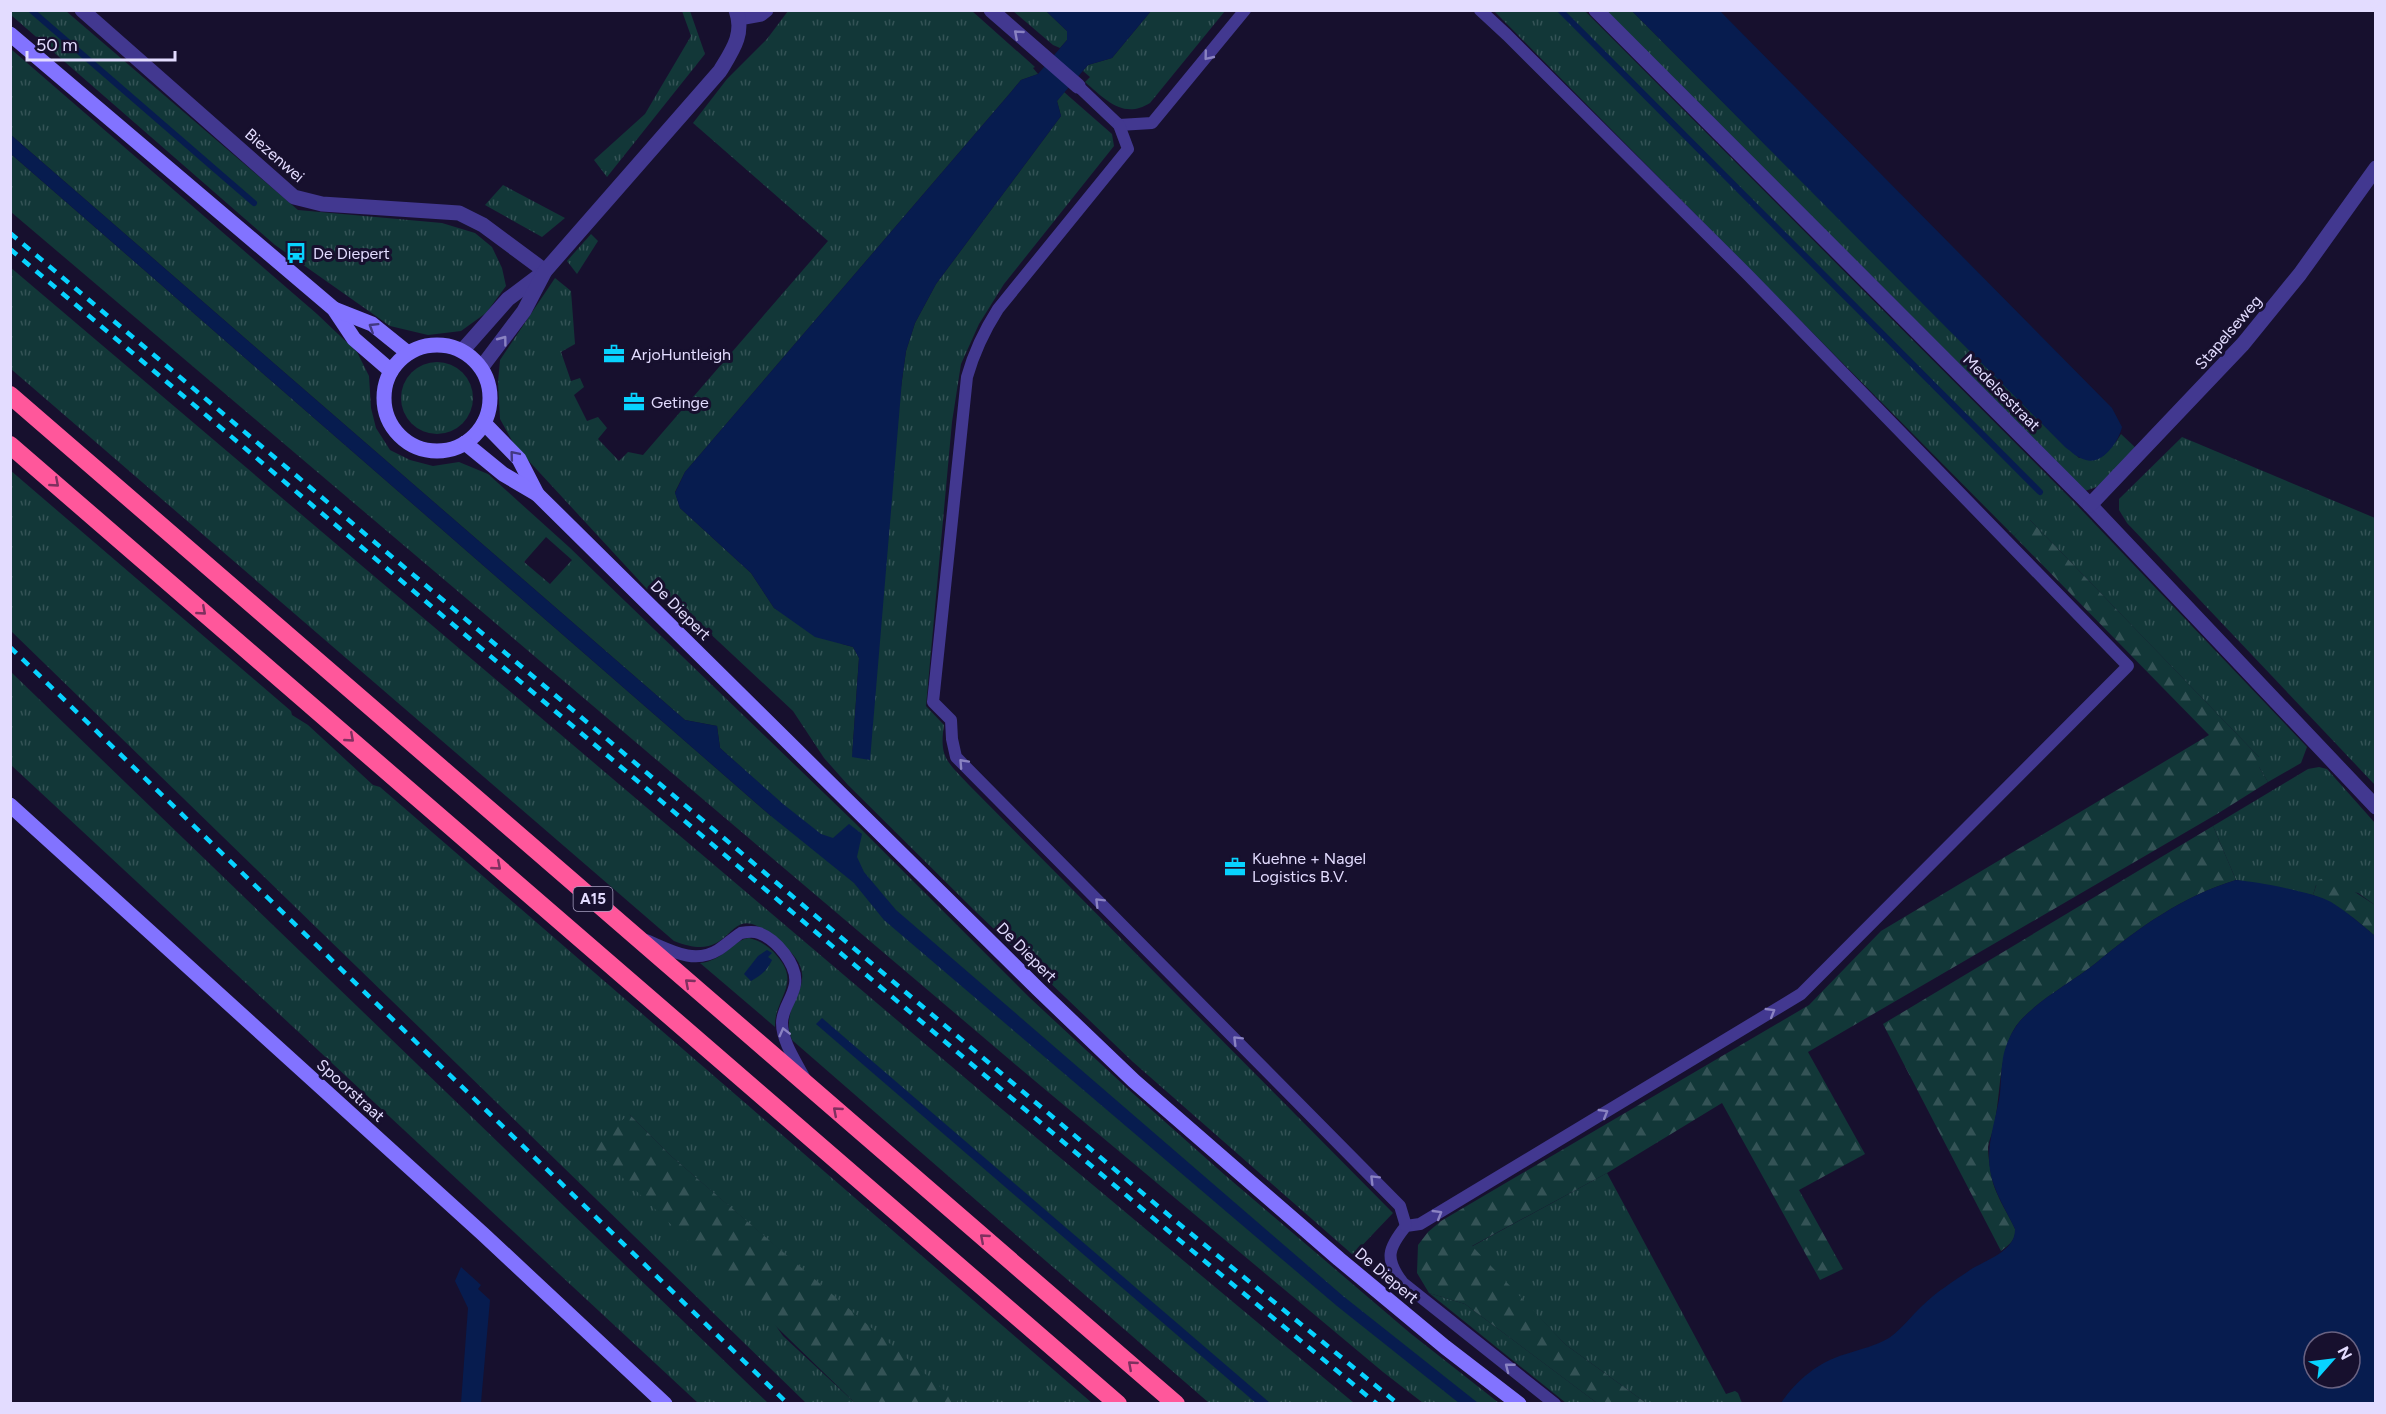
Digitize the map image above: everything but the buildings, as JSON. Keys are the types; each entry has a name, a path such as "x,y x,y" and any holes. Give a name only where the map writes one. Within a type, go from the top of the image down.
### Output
{"highway":[{"name":"A15","path":"10,395 1176,1404"},
{"name":"A15","path":"10,445 1118,1404"}],"main road":[{"path":"10,34 334,309 354,339 390,371"},
{"path":"334,309 372,324 408,353"},
{"path":"434,344 448,345 462,351 473,358 487,381 490,395 489,409 484,423 465,443 449,450 432,451 414,446 400,436 389,422 384,405 384,388 390,371 408,353 421,347 434,344"},
{"name":"De Diepert","path":"484,423 519,459 537,494"},
{"name":"De Diepert","path":"465,443 502,474 537,494 1134,1081 1445,1347 1519,1404"},
{"name":"Spoorstraat","path":"10,805 483,1234 665,1404"}],"street":[{"name":"Biezenwei","path":"82,10 294,197 322,204 459,213 483,225 545,271"},
{"path":"462,351 508,299 545,271 720,71 738,38 738,14 761,14 766,10"},
{"path":"992,10 1078,86"},
{"name":"Medelsestraat","path":"1596,10 2090,505 2376,807"},
{"name":"Stapelseweg","path":"2090,505 2243,344 2300,274 2376,168"},
{"path":"481,368 524,311 545,271"}],"lane":[{"path":"1119,125 1152,123 1245,10"},
{"path":"1480,10 1507,34 1746,273 2128,666 1801,994 1420,1224 1406,1226 1393,1242 1390,1263 1403,1283 1556,1404"},
{"path":"1078,86 1119,125 1128,149 998,309 983,332 973,358 967,377 933,702 951,720 956,756 1400,1206 1406,1226"},
{"path":"636,936 686,956 700,958 720,949 741,933 760,933 771,940 784,954 794,971 795,982 784,1011 783,1033 808,1086"}],"green space":[{"path":"11,11 66,11 298,210 442,223 475,233 492,247 502,268 506,286 486,313 461,331 428,335 390,326 275,245 11,15"},
{"path":"682,11 690,11 705,54 607,177 594,160 645,114 691,36"},
{"path":"788,11 972,11 1035,67 1033,68 1038,74 1021,80 685,472 675,492 680,508 751,573 774,608 842,644 853,647 859,658 852,757 906,351 915,323 936,284 1061,116 1057,101 1064,92 1112,134 1114,146 1004,284 979,324 961,364 952,422 926,706 944,725 944,752 955,770 1393,1213 1353,1255 1133,1062 974,910 848,785 824,758 793,711 673,599 647,589 515,446 500,419 498,382 500,360 555,278 571,291 575,344 561,352 571,381 580,378 584,387 574,395 587,421 598,417 607,428 598,439 619,461 628,452 643,455 828,241 693,123 727,79 767,39"},
{"path":"1013,11 1046,11 1067,31 1067,40 1060,48 1053,45"},
{"path":"1151,11 1225,11 1150,103 1140,108 1123,108 1107,101 1085,82 1090,77 1083,71 1088,65 1112,58"},
{"path":"1494,11 1585,11 2074,502 2307,747 2301,763 2268,782 2259,767 2259,757 2030,520 2014,536"},
{"path":"1606,11 1632,11 2079,458 2116,442 2121,434 2138,450 2102,485 2085,491"},
{"path":"11,49 317,314 357,352 369,376 371,408 376,428 390,450 410,460 433,466 459,462 488,474 569,547 854,822 1030,998 1128,1089 1410,1333 1499,1403 1423,1403 1383,1372 1029,1076 11,212 11,154 771,816 782,804 720,748 717,726 685,720 11,135","holes":["546,537 572,560 550,584 524,562"]},
{"path":"503,185 565,218 542,237 485,205"},
{"path":"591,234 598,241 577,274 567,261"},
{"path":"10,267 997,1105 1354,1403 1209,1403 792,1040 789,1026 790,1014 802,981 802,970 796,958 783,945 752,924 736,927 724,938 705,947 674,941 11,369"},
{"path":"437,362 457,368 467,378 473,398 467,418 457,428 437,434 417,428 407,418 401,398 407,378 417,368"},
{"path":"2182,437 2375,518 2375,785 2127,523 2119,510 2119,499"},
{"path":"10,470 1092,1403 957,1403 671,1156 629,1114 783,1336 855,1403 806,1403 11,631"},
{"path":"2029,519 2259,757 2259,767 2268,782 1808,1052 1865,1154 1799,1190 1843,1269 1820,1280 1722,1103 1607,1173 1472,1246 1566,1345 1646,1403 1597,1403 1465,1304 1429,1293 1417,1273 1418,1245 1428,1232 1441,1221 1809,1005 1881,931 2209,735 2014,536"},
{"path":"10,671 768,1403 698,1403 11,765"},
{"path":"2319,767 2327,769 2375,823 2375,905 2358,893 2316,885 2313,895 2236,880 2213,826 2308,769"},
{"path":"2213,826 2236,880 2198,895 2162,914 2057,990 2029,1012 2013,1031 2004,1055 1994,1124 1988,1147 1993,1183 2015,1229 2010,1244 2001,1251 1883,1024"},
{"path":"2330,876 2375,905 2375,936 2339,908 2313,895 2318,880"},
{"path":"749,938 771,950 784,966 787,975 775,1027 700,963 715,959 738,942"},
{"path":"629,1114 671,1156 959,1403 855,1403 592,1148"},
{"path":"1607,1173 1726,1394 1735,1391 1742,1403 1646,1403 1566,1345 1471,1247"},
{"path":"1429,1293 1465,1304 1597,1403 1566,1403"}],"water":[{"path":"1046,11 1151,11 1112,58 1088,65 1057,101 1061,116 936,284 915,323 906,351 902,380 870,760 852,757 859,658 853,647 815,637 774,608 751,573 680,508 675,493 685,472 1021,80 1038,74 1067,40 1067,31"},
{"path":"1632,11 1720,11 2112,408 2122,427 2118,439 2109,451 2092,461 2080,458 2065,447"},
{"path":"11,135 685,720 717,726 720,748 783,804 821,834 833,838 849,824 862,834 857,857 864,872 896,910 1343,1296 1478,1403 1459,1403 1337,1306 884,920 854,883 771,816 11,154"},
{"path":"2236,880 2299,891 2331,902 2375,936 2375,1403 1781,1403 1801,1379 1817,1367 1836,1357 1889,1338 1939,1291 1999,1254 2011,1243 2015,1229 1994,1185 1989,1160 1990,1141 2000,1094 2003,1058 2014,1029 2029,1012 2128,938 2162,914 2198,895"},
{"path":"767,950 772,953 768,957 772,960 770,964 751,981 744,974 758,956"},
{"path":"822,1018 1270,1403 1256,1403 816,1024"},
{"path":"461,1267 481,1285 478,1289 490,1300 481,1403 461,1403 468,1308 455,1281"}],"waterway":[{"path":"31,10 254,203"},
{"path":"1560,10 2040,492"}],"railway":[{"path":"10,233 1172,1218 1398,1404"},
{"path":"10,249 1166,1229 1377,1404"},
{"path":"10,647 788,1404"}],"place":[{"name":"De Diepert","path":"296,253"},
{"name":"ArjoHuntleigh","path":"614,354"},
{"name":"Getinge","path":"634,402"},
{"name":"Kuehne + Nagel Logistics B.V.","path":"1235,867"}]}
